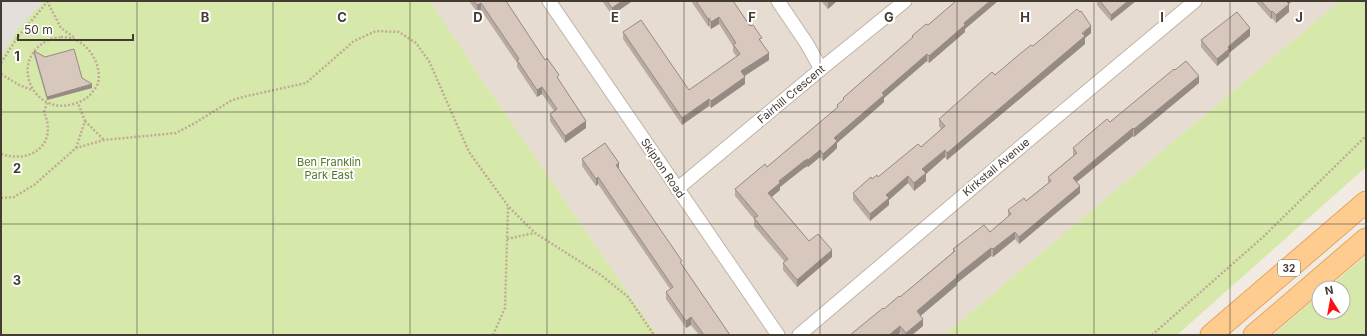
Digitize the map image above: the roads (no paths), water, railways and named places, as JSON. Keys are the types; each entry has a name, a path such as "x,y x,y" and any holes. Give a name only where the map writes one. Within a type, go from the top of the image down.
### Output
{"main road":[{"name":"32","path":"1211,335 1366,202"},
{"name":"32","path":"1254,335 1366,239"}],"street":[{"name":"Skipton Road","path":"549,1 778,335"},
{"path":"778,1 807,44 821,69"},
{"name":"Fairhill Crescent","path":"677,189 905,1"},
{"name":"Kirkstall Avenue","path":"799,335 1195,1"}],"park label":[{"name":"Ben Franklin Park East","path":"329,168"}]}
